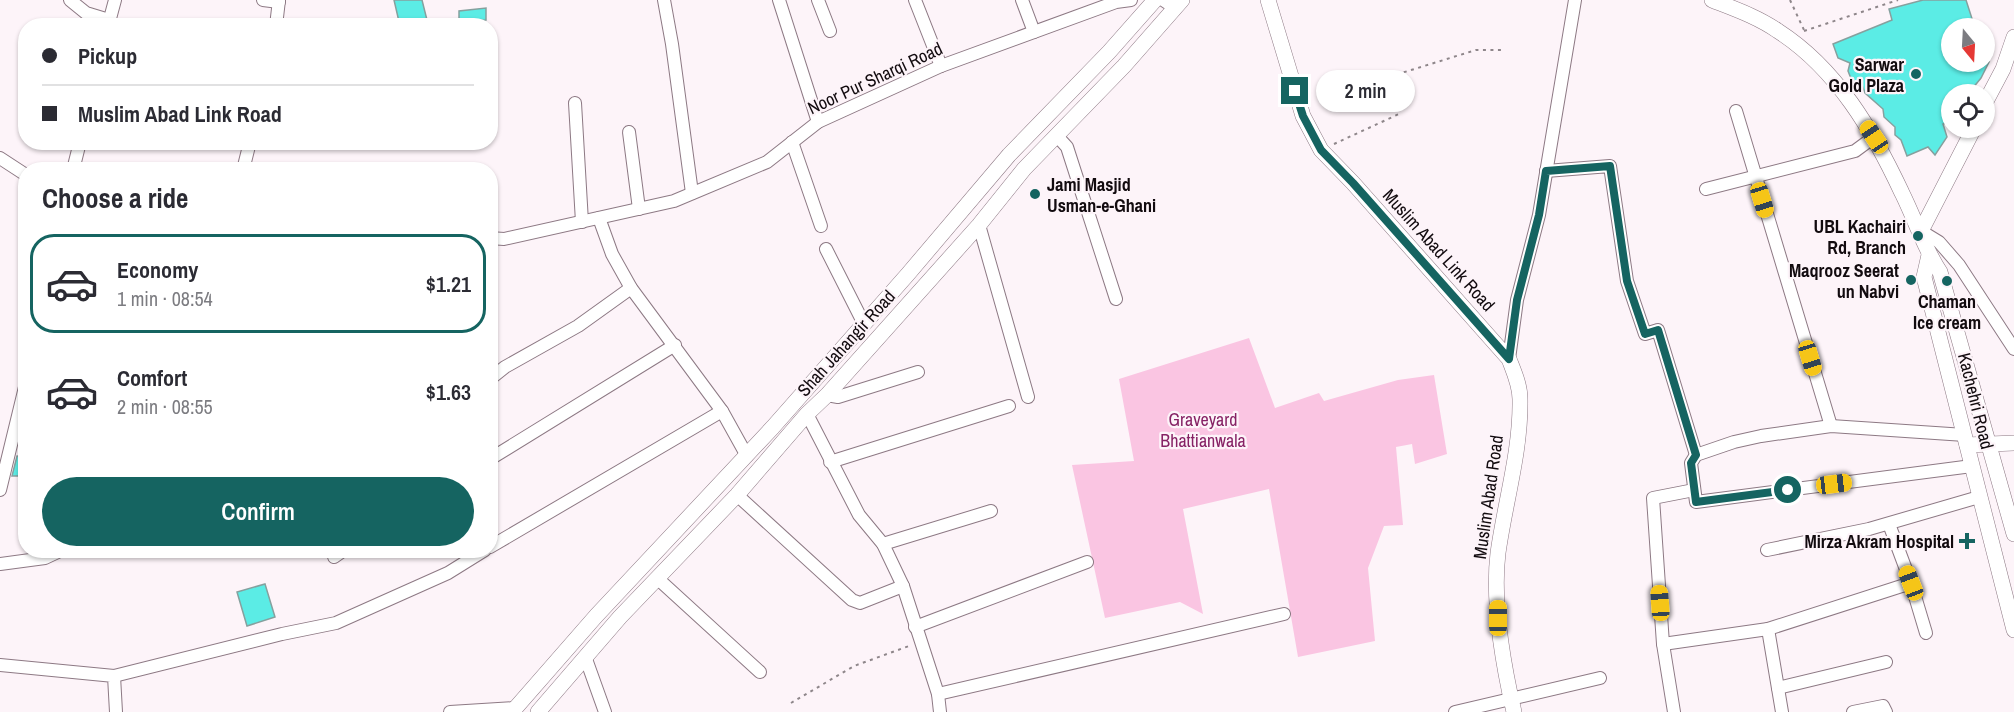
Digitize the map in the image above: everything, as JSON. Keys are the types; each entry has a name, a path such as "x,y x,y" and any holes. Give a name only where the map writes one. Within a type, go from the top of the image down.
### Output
{"street":[{"path":"69,0 97,18"},
{"path":"110,18 115,0"},
{"path":"263,0 279,1 277,18"},
{"path":"664,0 692,193"},
{"path":"779,0 818,122"},
{"path":"818,0 830,31"},
{"path":"915,0 941,66"},
{"path":"1022,0 1034,32"},
{"name":"Noor Pur Sharqi Road","path":"504,240 674,201 767,162 818,122 941,66 1116,1 1131,0"},
{"name":"Shah Jahangir Road","path":"514,710 596,616 747,456 1010,155 1109,52 1155,0"},
{"name":"Muslim Abad Link Road","path":"1268,0 1303,116 1321,150 1509,359"},
{"name":"Muslim Abad Link Road","path":"1509,359 1517,300 1539,215 1575,0"},
{"path":"1712,0 1748,14 1777,29 1810,54 1830,75 1874,137 1920,231 1929,255"},
{"name":"Shah Jahangir Road","path":"538,712 620,617 737,495 807,414 827,395 979,225 1024,169 1124,66 1173,3"},
{"path":"1994,84 2014,37"},
{"path":"575,103 582,222"},
{"path":"1736,111 1831,426"},
{"path":"629,132 639,209"},
{"path":"1057,136 1067,147 1116,299"},
{"path":"1706,189 1855,152 1874,137"},
{"path":"1920,231 1969,138"},
{"path":"792,142 821,226"},
{"path":"0,158 18,170"},
{"path":"1546,171 1610,166 1627,281 1645,334 1658,330 1696,455"},
{"path":"599,218 612,254 631,288 722,411 747,456"},
{"path":"979,225 1028,397"},
{"path":"1920,231 1939,242 1959,265 2014,349"},
{"path":"498,239 504,240"},
{"path":"498,244 504,240"},
{"path":"826,249 864,324"},
{"name":"Kachehri Road","path":"1929,255 1924,278 2014,630"},
{"name":"Kachehri Road","path":"1929,255 1940,272 2014,534"},
{"path":"498,373 578,326 631,288"},
{"path":"498,454 675,345"},
{"name":"Muslim Abad Road","path":"1509,359 1520,398 1515,457 1498,555 1498,618 1513,705"},
{"path":"827,395 838,397 918,372"},
{"path":"830,462 1009,406"},
{"path":"498,542 722,411"},
{"path":"807,414 859,515 883,544 903,586 938,694 940,712"},
{"path":"0,490 18,416"},
{"path":"1972,466 1696,502 1691,463 1696,455 1734,442 1831,426 1990,444 2014,443"},
{"path":"1674,712 1663,644 1653,498 1694,490"},
{"path":"737,495 852,600 860,603 903,586"},
{"path":"1767,550 1889,524 1979,497"},
{"path":"883,544 990,511"},
{"path":"1889,524 1911,583 1926,633"},
{"path":"0,564 45,558"},
{"path":"0,665 114,676 336,623 448,573 472,558"},
{"path":"915,627 1087,562"},
{"path":"657,578 760,672"},
{"path":"1663,644 1768,629 1911,583"},
{"path":"938,694 1284,614"},
{"path":"1768,629 1782,712"},
{"path":"586,659 605,712"},
{"path":"1778,688 1886,662"},
{"path":"114,676 116,712"},
{"path":"1455,712 1513,705 1600,678"},
{"path":"1854,712 1883,706 1886,712"},
{"path":"450,712 514,710"}],"path":[{"path":"1790,0 1804,31 1810,54"},
{"path":"1804,31 1898,0"},
{"path":"1321,150 1399,114 1395,75 1476,50 1501,50"},
{"path":"791,703 854,666 921,642"}],"green space":[{"name":"Graveyard Bhattianwala","path":"1249,338 1275,408 1319,393 1324,401 1398,380 1434,375 1447,454 1415,464 1412,444 1396,447 1403,525 1384,526 1368,568 1375,641 1298,657 1269,489 1183,509 1203,614 1180,602 1105,618 1072,465 1134,461 1119,379"}],"building":[{"path":"394,0 422,0 426,18 398,18"},
{"name":"Sarwar Gold Plaza","path":"1923,0 1966,0 1972,18 1941,18 1941,72 1984,72 1976,84 1941,84 1941,138 1946,138 1935,155 1928,147 1907,156 1901,140 1895,135 1895,127 1884,117 1883,109 1865,93 1862,85 1854,86 1848,71 1850,63 1838,58 1833,44 1892,20 1889,9"},
{"path":"486,8 486,18 459,18 459,11"},
{"path":"17,456 18,456 18,476 12,476"},
{"path":"265,584 275,617 247,626 237,592"}],"place":[{"name":"Sarwar Gold Plaza","path":"1916,74"},
{"name":"Jami Masjid Usman-e-Ghani","path":"1035,194"},
{"name":"UBL Kachairi Rd, Branch","path":"1918,236"},
{"name":"Maqrooz Seerat un Nabvi","path":"1911,280"},
{"name":"Chaman Ice cream","path":"1947,281"},
{"name":"Mirza Akram Hospital","path":"1967,541"}],"route":[{"path":"1295,91 1303,116 1321,150 1509,359 1517,300 1539,215 1546,171 1610,166 1627,281 1645,334 1658,330 1696,455 1691,463 1696,502 1788,490"}]}
